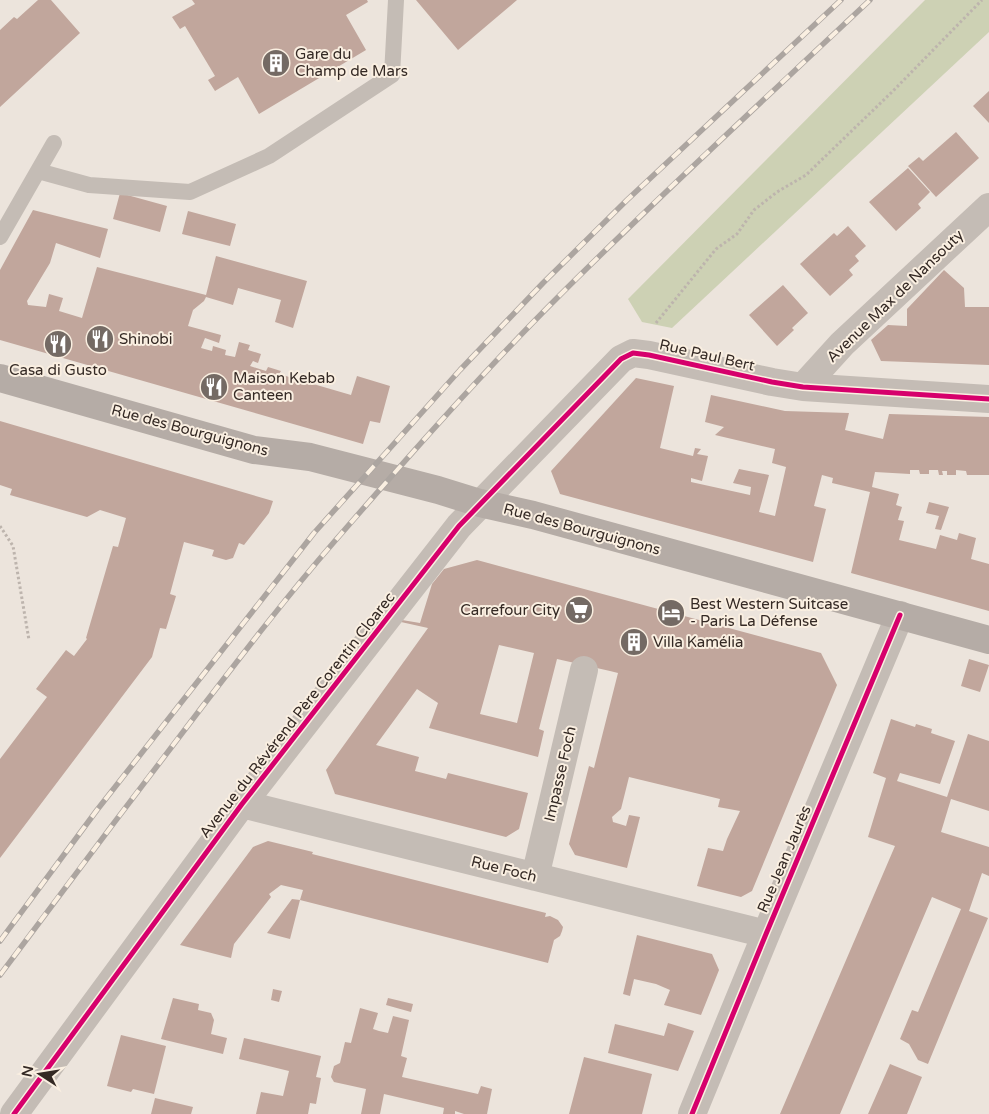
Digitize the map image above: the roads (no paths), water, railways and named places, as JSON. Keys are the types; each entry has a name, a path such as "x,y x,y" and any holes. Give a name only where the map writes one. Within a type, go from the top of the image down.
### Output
{"main road":[{"name":"Rue des Bourguignons","path":"0,378 254,450 310,457 438,490 480,503 533,515 989,640"}],"street":[{"name":"Avenue Max de Nansouty","path":"803,388 842,344 989,207"},
{"name":"Rue Paul Bert","path":"480,503 610,369 621,359 633,353 803,388 989,399"},
{"name":"Avenue du Révérend Père Corentin Cloarec","path":"14,1114 242,804 459,526 480,503"},
{"name":"Rue Jean Jaurès","path":"692,1114 900,615"},
{"name":"Impasse Foch","path":"535,877 584,670"},
{"name":"Rue Foch","path":"242,804 766,934"}],"lane":[{"path":"38,172 89,184 190,192 269,156 392,75 396,0"},
{"path":"0,237 54,144"}],"railway":[{"path":"0,941 97,810 314,533 460,370 543,283 627,200 841,0"},
{"path":"0,975 267,623 317,562 417,448 502,355 598,257 870,0"}],"place":[{"name":"Gare du Champ de Mars","path":"276,63"},
{"name":"Shinobi","path":"100,339"},
{"name":"Casa di Gusto","path":"58,344"},
{"name":"Maison Kebab Canteen","path":"214,387"},
{"name":"Carrefour City","path":"579,610"},
{"name":"Best Western Suitcase - Paris La Défense","path":"671,613"},
{"name":"Villa Kamélia","path":"634,642"}]}
